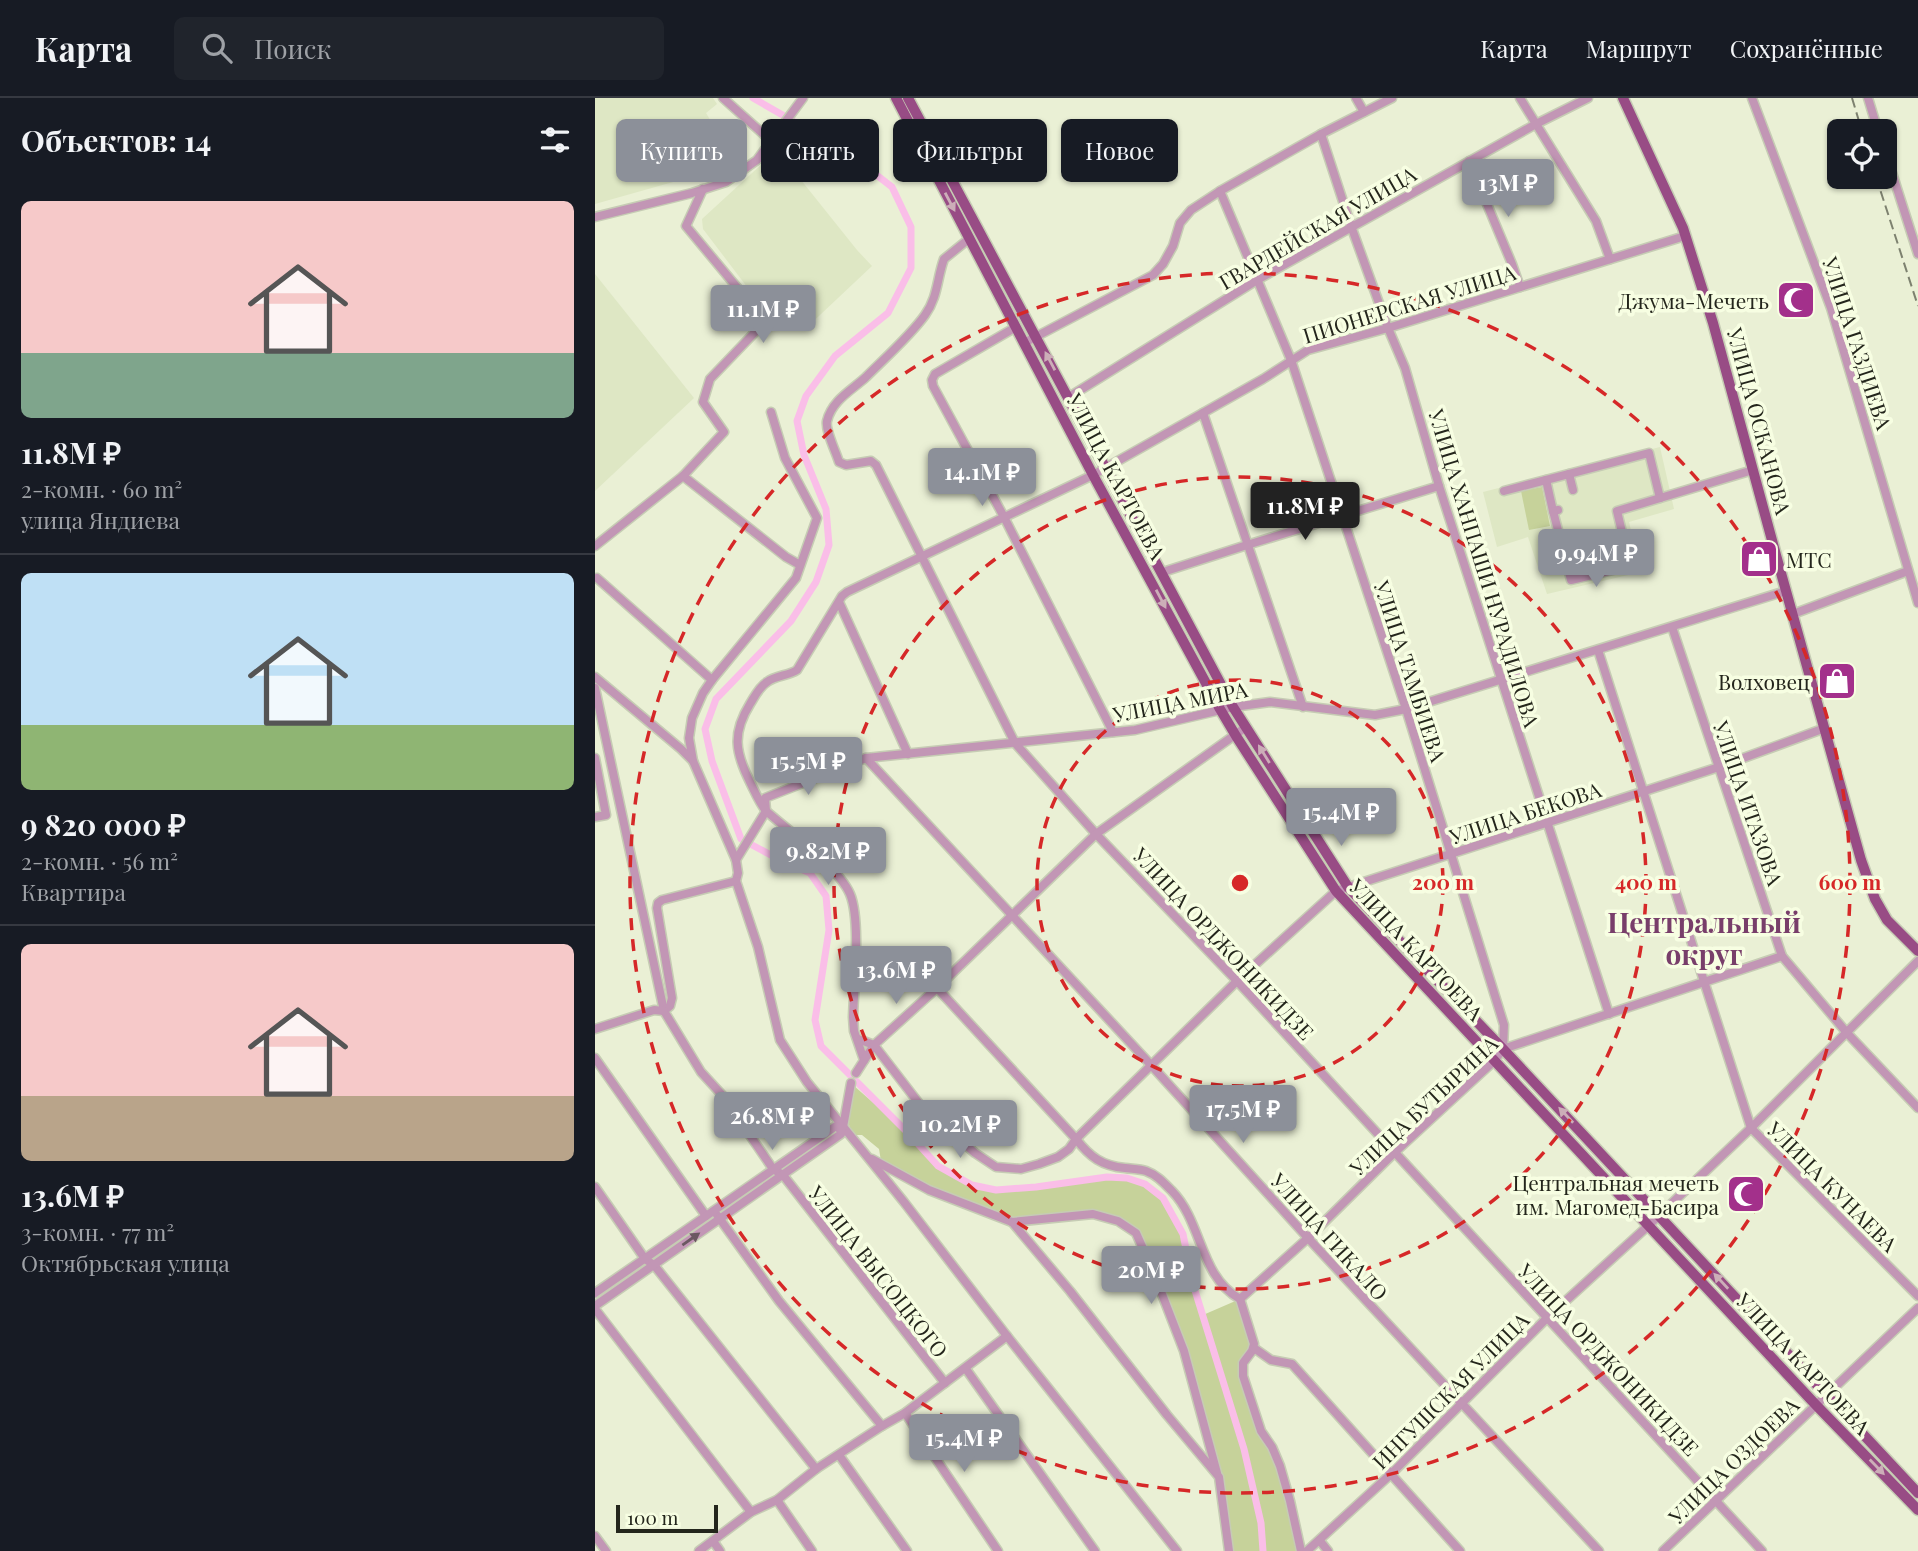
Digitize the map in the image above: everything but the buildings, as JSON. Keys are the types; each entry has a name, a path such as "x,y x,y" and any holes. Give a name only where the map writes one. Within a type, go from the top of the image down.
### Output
{"main road":[{"name":"УЛИЦА КАРТОЕВА","path":"896,98 1220,709 1336,891 1918,1510"},
{"name":"УЛИЦА КАРТОЕВА","path":"908,98 1233,706 1348,887 1918,1493"},
{"name":"УЛИЦА ОСКАНОВА","path":"1623,98 1685,236 1713,323 1861,860 1875,899 1887,920 1918,951"}],"street":[{"path":"723,98 761,133"},
{"path":"1356,98 1364,112"},
{"path":"1024,343 1153,275 1163,264 1173,246 1180,223 1191,210 1321,134 1392,98"},
{"path":"1520,98 1596,221 1609,259"},
{"name":"ГВАРДЕЙСКАЯ УЛИЦА","path":"1069,397 1257,280 1536,124 1588,98"},
{"name":"УЛИЦА ГАЗДИЕВА","path":"1752,98 1831,308 1918,603"},
{"path":"1868,98 1874,119"},
{"path":"786,119 798,99"},
{"name":"УЛИЦА ХАНПАШИ НУРАДИЛОВА","path":"1321,134 1351,226 1405,368 1500,680 1609,1014"},
{"path":"595,217 726,182 757,160 761,153"},
{"path":"1469,161 1520,287"},
{"path":"1897,188 1918,254"},
{"path":"595,546 683,476 724,432 703,402 711,379 759,328 755,309 686,226 702,189"},
{"name":"УЛИЦА ТАМБИЕВА","path":"1220,191 1291,360 1406,709 1504,1025 1503,1049"},
{"name":"ПИОНЕРСКАЯ УЛИЦА","path":"766,811 741,764 737,744 742,717 755,695 769,680 797,670 847,592 1094,475 1263,379 1308,350 1685,236"},
{"name":"УЛИЦА ОРДЖОНИКИДЗЕ","path":"970,238 944,259 933,301 915,328 838,401 827,421 839,462 842,465 871,461 876,465 1015,743 1096,834 1237,981 1762,1551"},
{"path":"1016,327 935,374 933,386 1004,517 1112,732"},
{"path":"771,412 785,458 817,518 796,578 703,693 692,718 689,738 693,761 736,860 736,881 758,947 780,1040 841,1128 869,1157 1177,1551"},
{"path":"1203,413 1303,707"},
{"path":"1504,491 1649,453 1660,498"},
{"path":"1545,481 1556,511 1571,580 1630,566 1617,511 1753,470"},
{"path":"1569,474 1573,490"},
{"path":"683,476 786,557 800,565"},
{"path":"1163,572 1439,486"},
{"path":"595,567 596,581 712,680"},
{"path":"1793,614 1908,571"},
{"name":"УЛИЦА МИРА","path":"736,860 766,811 765,798 866,758 1135,730 1233,706 1271,702 1375,715 1406,709 1786,591"},
{"path":"839,602 908,754"},
{"name":"УЛИЦА ИТАЗОВА","path":"1672,627 1782,956 1847,1033 1918,1108"},
{"name":"УЛИЦА КУНАЕВА","path":"1598,650 1751,1128 1918,1296"},
{"path":"595,677 693,761"},
{"name":"УЛИЦА ВЫСОЦКОГО","path":"595,688 664,1011 701,1072 723,1096 773,1169 783,1175 945,1383"},
{"path":"856,1073 874,1045 1096,834 1246,727"},
{"name":"УЛИЦА БЕКОВА","path":"874,1045 921,1106 975,1153 996,1167 1021,1169 1039,1164 1058,1157 1069,1149 1076,1139 1237,981 1336,891 1719,767 1825,728"},
{"path":"595,758 606,815 595,817"},
{"name":"УЛИЦА ГИКАЛО","path":"866,758 1599,1551"},
{"path":"766,811 833,869 850,893 856,922 853,1017 863,1059"},
{"path":"595,1029 654,1010 664,1011 670,1006 672,998 658,903 736,881"},
{"name":"УЛИЦА БУТЫРИНА","path":"1241,1299 1494,1061 1503,1049 1782,956"},
{"name":"ИНГУШСКАЯ УЛИЦА","path":"1307,1551 1391,1474 1547,1318 1751,1128 1918,961"},
{"path":"937,988 1086,1152 1097,1161 1110,1166 1145,1170 1158,1177 1175,1194 1189,1217 1216,1278 1223,1287 1241,1299 1254,1348 1271,1360 1293,1364 1460,1551"},
{"path":"858,1039 874,1045"},
{"path":"595,1058 710,1213 720,1219 779,1301 882,1426"},
{"path":"751,1512 595,1308 841,1134 851,1083"},
{"path":"595,1293 836,1126 841,1128"},
{"path":"869,1157 929,1190 1012,1222 1093,1214 1118,1221 1136,1233 1184,1351 1219,1477 1229,1551"},
{"path":"595,1187 645,1259 654,1265 816,1469"},
{"path":"1012,1222 1070,1290 1219,1477"},
{"name":"УЛИЦА ОЗДОЕВА","path":"1663,1551 1918,1307"},
{"path":"699,1551 751,1512 777,1500 816,1469 905,1413 1007,1336"},
{"path":"1254,1348 1243,1363 1243,1376 1261,1431 1280,1466 1301,1551"},
{"name":"УЛИЦА ВЫСОЦКОГО","path":"966,1369 1095,1551"},
{"path":"905,1413 998,1551"},
{"path":"839,1455 907,1551"},
{"path":"777,1500 812,1551"},
{"path":"595,1536 606,1551"},
{"path":"713,1541 720,1551"},
{"path":"1319,1541 1328,1551"}],"shaded area":[{"path":"595,98 713,98 717,104 706,113 710,119 616,119 616,182 673,182 595,204"},
{"path":"761,165 761,182 803,182 872,266 803,331 779,329 703,229 702,219 742,182 747,182 747,178"},
{"path":"595,274 694,398 595,491"},
{"path":"1660,447 1674,509 1629,522 1641,572 1547,594 1528,537 1497,547 1483,492"},
{"path":"1542,487 1550,526 1529,530 1521,491"},
{"path":"853,1085 906,1131 938,1166 971,1185 1005,1189 1092,1178 1119,1178 1143,1185 1164,1202 1182,1233 1203,1315 1240,1299 1254,1344 1245,1359 1243,1376 1272,1447 1301,1551 1229,1551 1219,1477 1184,1351 1136,1233 1118,1221 1093,1214 1012,1222 929,1190 881,1161 879,1149 862,1135 854,1135 848,1118"}],"waterway":[{"path":"753,98 821,137 892,187 911,227 911,268 888,313 835,356 806,396 797,421 804,455 826,509 829,545 816,582 791,621 716,699 705,729 712,761 741,839 810,873 826,896 829,930 815,1020 821,1046 938,1166 972,1185 996,1190 1107,1177 1127,1178 1145,1184 1163,1198 1183,1234 1193,1284 1244,1449 1261,1523 1263,1551"}],"railway":[{"path":"1852,98 1858,119"},
{"path":"1880,189 1918,306"}],"place":[{"name":"Джума-Мечеть","path":"1796,300"},
{"name":"МТС","path":"1759,559"},
{"name":"Волховец","path":"1837,681"},
{"name":"Центральная мечеть им. Магомед-Басира","path":"1746,1194"}],"district":[{"name":"Центральный округ","path":"1704,937"}]}
